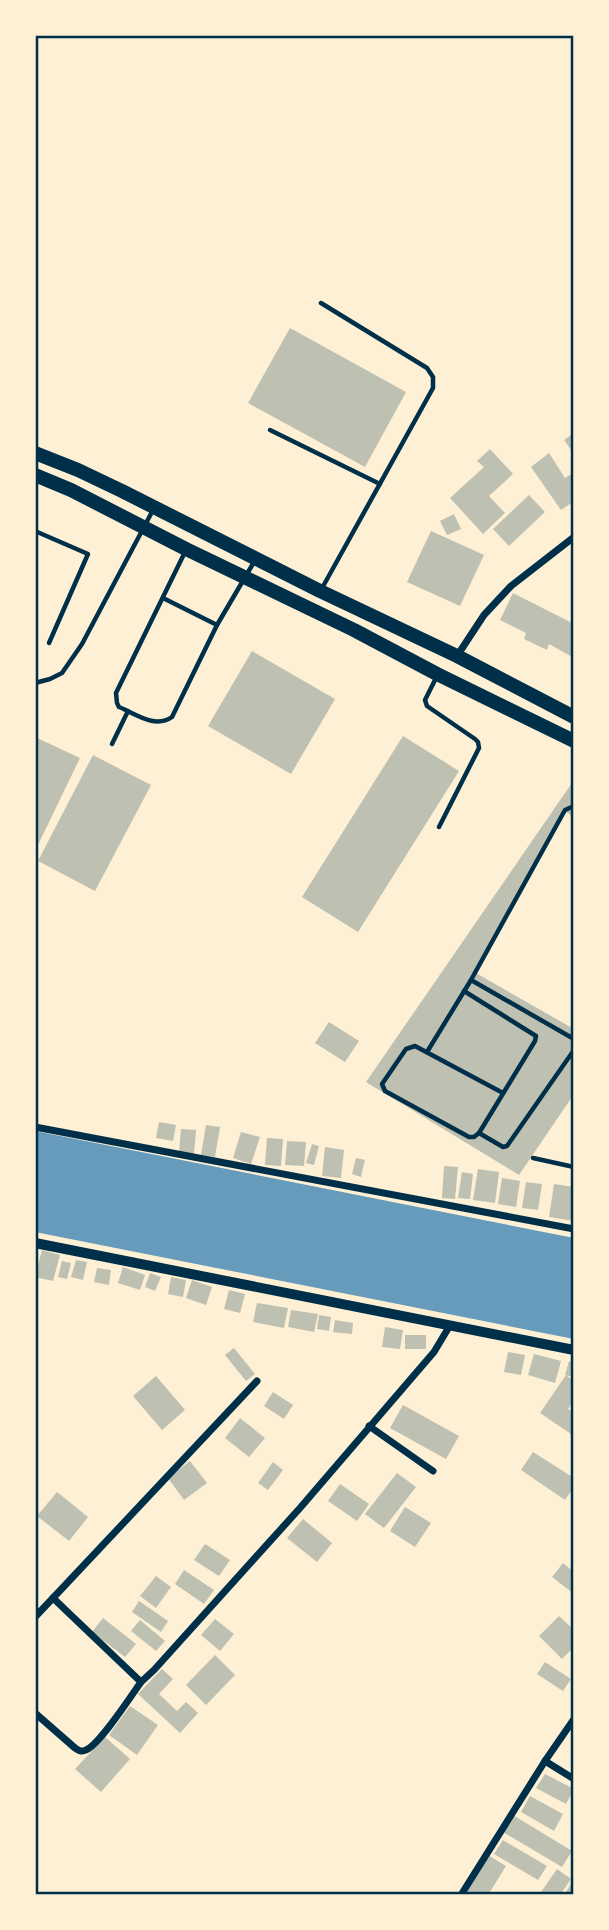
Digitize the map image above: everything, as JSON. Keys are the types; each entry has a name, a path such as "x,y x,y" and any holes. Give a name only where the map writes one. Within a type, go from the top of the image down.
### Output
{"main road":[{"path":"35,453 78,470 154,507 574,716"},
{"path":"35,475 71,490 574,741"}],"street":[{"path":"457,656 484,615 511,586 574,537"},
{"path":"35,1127 574,1228"},
{"path":"35,1243 574,1350"},
{"path":"35,1713 75,1748 80,1751 87,1750 141,1682 300,1508 433,1352 449,1327"},
{"path":"35,1617 257,1381"},
{"path":"369,1426 433,1471"},
{"path":"53,1598 141,1682"},
{"path":"461,1895 574,1719"},
{"path":"545,1761 574,1779"}],"lane":[{"path":"320,591 433,388 433,377 427,368 321,303"},
{"path":"270,430 380,484"},
{"path":"35,683 50,680 62,673 82,644 154,507"},
{"path":"35,531 88,554 49,643"},
{"path":"187,549 116,693 119,706 155,723 172,717 217,625 256,558"},
{"path":"163,598 217,625"},
{"path":"437,674 425,700 427,706 477,740 479,748 439,827"},
{"path":"111,744 128,711"},
{"path":"427,1052 471,980 565,810 574,806"},
{"path":"471,980 574,1040"},
{"path":"464,991 536,1037 535,1041 479,1133 469,1137 384,1089 382,1083 406,1049 415,1046 503,1093"},
{"path":"479,1133 503,1147 507,1146 574,1050"},
{"path":"533,1158 574,1167"}],"water":[{"path":"35,1131 574,1238 574,1339 35,1232"}],"building":[{"path":"290,328 406,392 365,467 248,403"},
{"path":"574,433 574,454 564,440"},
{"path":"490,449 513,474 489,496 505,513 483,534 450,498 484,467 477,461"},
{"path":"549,453 565,478 574,472 574,501 561,510 531,467"},
{"path":"529,495 545,512 509,546 493,529"},
{"path":"454,514 461,529 447,535 440,521"},
{"path":"431,531 484,555 460,606 407,582"},
{"path":"513,593 574,624 574,658 549,644 547,650 524,639 526,633 500,620"},
{"path":"252,651 335,699 291,774 208,726"},
{"path":"403,736 459,771 358,932 302,897"},
{"path":"35,737 80,758 35,851"},
{"path":"93,755 151,785 95,891 38,861"},
{"path":"574,780 574,817 566,812 474,972 574,1029 574,1094 519,1175 366,1082"},
{"path":"329,1022 359,1041 345,1062 315,1043"},
{"path":"159,1122 176,1125 173,1141 156,1138"},
{"path":"206,1125 220,1127 215,1157 201,1155"},
{"path":"181,1129 196,1130 194,1154 179,1153"},
{"path":"241,1132 260,1137 251,1164 233,1158"},
{"path":"267,1138 283,1139 281,1166 265,1165"},
{"path":"287,1141 306,1142 304,1166 285,1165"},
{"path":"312,1144 319,1146 314,1165 306,1163"},
{"path":"325,1147 344,1150 341,1178 322,1176"},
{"path":"356,1158 365,1160 361,1177 352,1174"},
{"path":"444,1166 458,1167 455,1199 442,1198"},
{"path":"478,1169 499,1172 495,1203 473,1200"},
{"path":"462,1172 473,1174 470,1199 458,1198"},
{"path":"502,1178 520,1181 516,1207 498,1204"},
{"path":"526,1182 542,1184 538,1210 522,1208"},
{"path":"554,1184 574,1187 574,1221 549,1217"},
{"path":"42,1250 60,1255 53,1281 35,1277"},
{"path":"76,1260 87,1262 83,1280 71,1277"},
{"path":"62,1261 71,1263 67,1279 58,1277"},
{"path":"123,1267 145,1275 140,1290 118,1283"},
{"path":"97,1268 111,1270 109,1285 94,1282"},
{"path":"150,1273 161,1277 155,1291 145,1287"},
{"path":"171,1277 186,1280 183,1297 168,1294"},
{"path":"192,1280 212,1287 206,1305 186,1298"},
{"path":"229,1290 245,1294 240,1313 224,1309"},
{"path":"257,1303 288,1308 284,1328 253,1322"},
{"path":"291,1310 318,1314 314,1332 288,1327"},
{"path":"319,1315 331,1317 329,1331 317,1329"},
{"path":"335,1320 353,1323 352,1334 333,1332"},
{"path":"385,1327 403,1330 400,1349 382,1347"},
{"path":"405,1335 426,1335 426,1349 405,1349"},
{"path":"234,1348 255,1374 246,1381 225,1355"},
{"path":"508,1352 525,1355 521,1375 504,1372"},
{"path":"534,1354 561,1361 555,1383 528,1375"},
{"path":"569,1361 574,1362 574,1377 565,1375"},
{"path":"566,1375 574,1381 574,1400 568,1409 574,1413 574,1429 571,1434 540,1413"},
{"path":"156,1376 185,1410 162,1430 133,1396"},
{"path":"273,1392 293,1405 284,1419 264,1406"},
{"path":"403,1405 459,1436 446,1459 390,1428"},
{"path":"240,1418 265,1438 249,1457 225,1438"},
{"path":"533,1452 574,1478 574,1487 565,1500 521,1470"},
{"path":"190,1461 207,1483 184,1500 168,1478"},
{"path":"273,1462 283,1470 268,1490 258,1483"},
{"path":"397,1473 416,1487 384,1528 365,1514"},
{"path":"340,1484 369,1504 357,1521 328,1501"},
{"path":"57,1492 88,1517 69,1541 37,1516"},
{"path":"405,1507 431,1523 415,1547 390,1531"},
{"path":"303,1519 332,1543 317,1562 287,1538"},
{"path":"205,1544 230,1560 219,1576 194,1560"},
{"path":"563,1563 574,1572 574,1594 552,1577"},
{"path":"184,1570 214,1590 204,1604 175,1584"},
{"path":"156,1576 171,1587 156,1608 140,1596"},
{"path":"139,1601 168,1621 161,1632 132,1612"},
{"path":"559,1616 574,1630 574,1647 562,1659 539,1636"},
{"path":"103,1618 136,1644 125,1657 92,1632"},
{"path":"215,1619 234,1634 220,1651 201,1635"},
{"path":"140,1620 165,1641 156,1651 131,1631"},
{"path":"215,1655 235,1675 206,1705 186,1685"},
{"path":"545,1662 571,1679 563,1691 537,1674"},
{"path":"162,1669 173,1679 159,1694 177,1711 186,1702 198,1713 180,1733 138,1694"},
{"path":"130,1706 158,1725 137,1755 109,1735"},
{"path":"105,1737 130,1759 101,1792 75,1769"},
{"path":"545,1774 574,1789 566,1804 536,1788"},
{"path":"530,1796 563,1814 554,1831 521,1812"},
{"path":"513,1815 572,1851 562,1867 503,1832"},
{"path":"503,1840 547,1866 538,1880 494,1854"},
{"path":"488,1855 506,1866 488,1895 465,1894"},
{"path":"557,1869 571,1879 560,1895 539,1895"},
{"path":"574,1879 574,1895 564,1895"}]}
